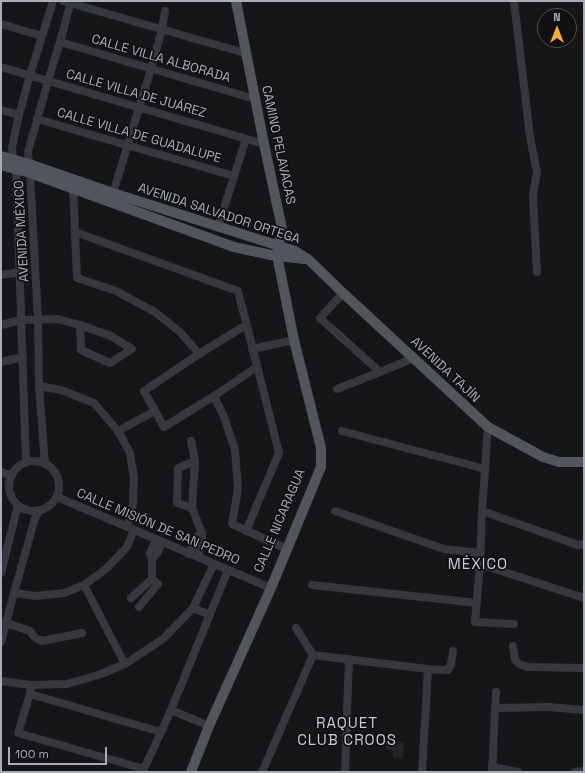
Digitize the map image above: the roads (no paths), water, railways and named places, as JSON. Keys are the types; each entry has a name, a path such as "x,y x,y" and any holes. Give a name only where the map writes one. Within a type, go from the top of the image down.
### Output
{"main road":[{"name":"CAMINO PELAVACAS","path":"236,1 245,53 283,233 276,248"},
{"name":"AVENIDA SALVADOR ORTEGA","path":"1,156 15,164 114,193 218,227 276,248"},
{"path":"1,165 15,164"},
{"name":"AVENIDA SALVADOR ORTEGA","path":"30,168 73,188 234,247 276,248 294,251 310,260"},
{"name":"CALLE NICARAGUA","path":"186,772 321,467 321,448 293,340 276,248"},
{"name":"AVENIDA TAJÍN","path":"310,260 343,293 488,427 543,457 559,462 584,462"},
{"name":"CALLE NICARAGUA","path":"191,772 207,725"}],"street":[{"name":"AVENIDA MÉXICO","path":"26,463 20,272 15,164 12,148 30,76 53,1"},
{"path":"514,1 530,137 537,172 533,194 538,272"},
{"name":"AVENIDA MÉXICO","path":"45,464 39,386 38,320 28,152 60,42 68,2"},
{"path":"68,2 245,53"},
{"path":"114,193 151,69 162,29 165,11"},
{"path":"1,24 42,36"},
{"name":"CALLE VILLA ALBORADA","path":"60,42 255,99"},
{"name":"CALLE VILLA DE JUÁREZ","path":"1,67 264,144"},
{"path":"1,110 20,115"},
{"name":"CALLE VILLA DE GUADALUPE","path":"37,119 234,176"},
{"path":"218,227 246,138"},
{"path":"73,188 77,278 116,291 155,312 181,333 199,354"},
{"path":"75,232 238,292 279,453 246,531"},
{"path":"1,275 20,272"},
{"path":"343,293 320,318 380,372"},
{"path":"1,325 21,320 58,319 80,325 111,336 132,349 110,362 81,350 80,325"},
{"path":"246,325 144,391 164,427 257,367"},
{"path":"252,349 293,340"},
{"path":"1,362 23,357"},
{"path":"337,389 414,358"},
{"path":"14,593 36,596 64,593 84,585 106,569 127,546 130,529 134,478 130,453 118,431 94,404 61,390 39,386"},
{"path":"214,396 224,417 235,450 238,489 232,524 285,548"},
{"path":"118,431 156,411"},
{"path":"488,427 475,622 514,624"},
{"path":"342,431 485,469"},
{"path":"191,441 195,461 192,508 202,533 198,557"},
{"path":"35,461 45,464 56,474 60,488 57,497 51,505 39,511 28,510 18,505 12,497 10,488 12,476 18,468 26,463 35,461"},
{"path":"192,508 177,503 178,468 195,461"},
{"path":"1,472 12,476"},
{"name":"CALLE MISIÓN DE SAN PEDRO","path":"57,497 269,587"},
{"path":"1,573 18,505"},
{"path":"1,642 3,623 14,593 35,518 39,511"},
{"path":"335,511 444,549 480,553"},
{"path":"482,511 578,544 584,544"},
{"path":"189,554 196,537 202,533"},
{"path":"152,579 158,584 140,606 132,597 152,579 152,559 150,553 160,541"},
{"path":"1,681 31,685 67,684 100,674 125,664 163,639 193,608 214,564"},
{"path":"480,564 584,598"},
{"path":"31,685 30,694 18,733 144,769 162,732 228,570"},
{"path":"84,585 125,664"},
{"path":"312,585 477,602"},
{"path":"193,608 210,615"},
{"path":"3,623 30,631 35,638 42,641 82,633"},
{"path":"296,628 313,655"},
{"path":"513,646 515,660 524,666 584,668"},
{"path":"313,655 428,669 448,670 451,664 453,651"},
{"path":"262,772 313,655"},
{"path":"345,772 348,659"},
{"path":"422,772 428,669"},
{"path":"496,692 492,769 518,772"},
{"path":"30,694 162,732"},
{"path":"495,708 549,707 584,710"},
{"path":"171,710 207,725"},
{"path":"575,772 584,771"}],"district":[{"name":"MÉXICO","path":"478,565"},
{"name":"RAQUET CLUB CROOS","path":"347,732"}]}
